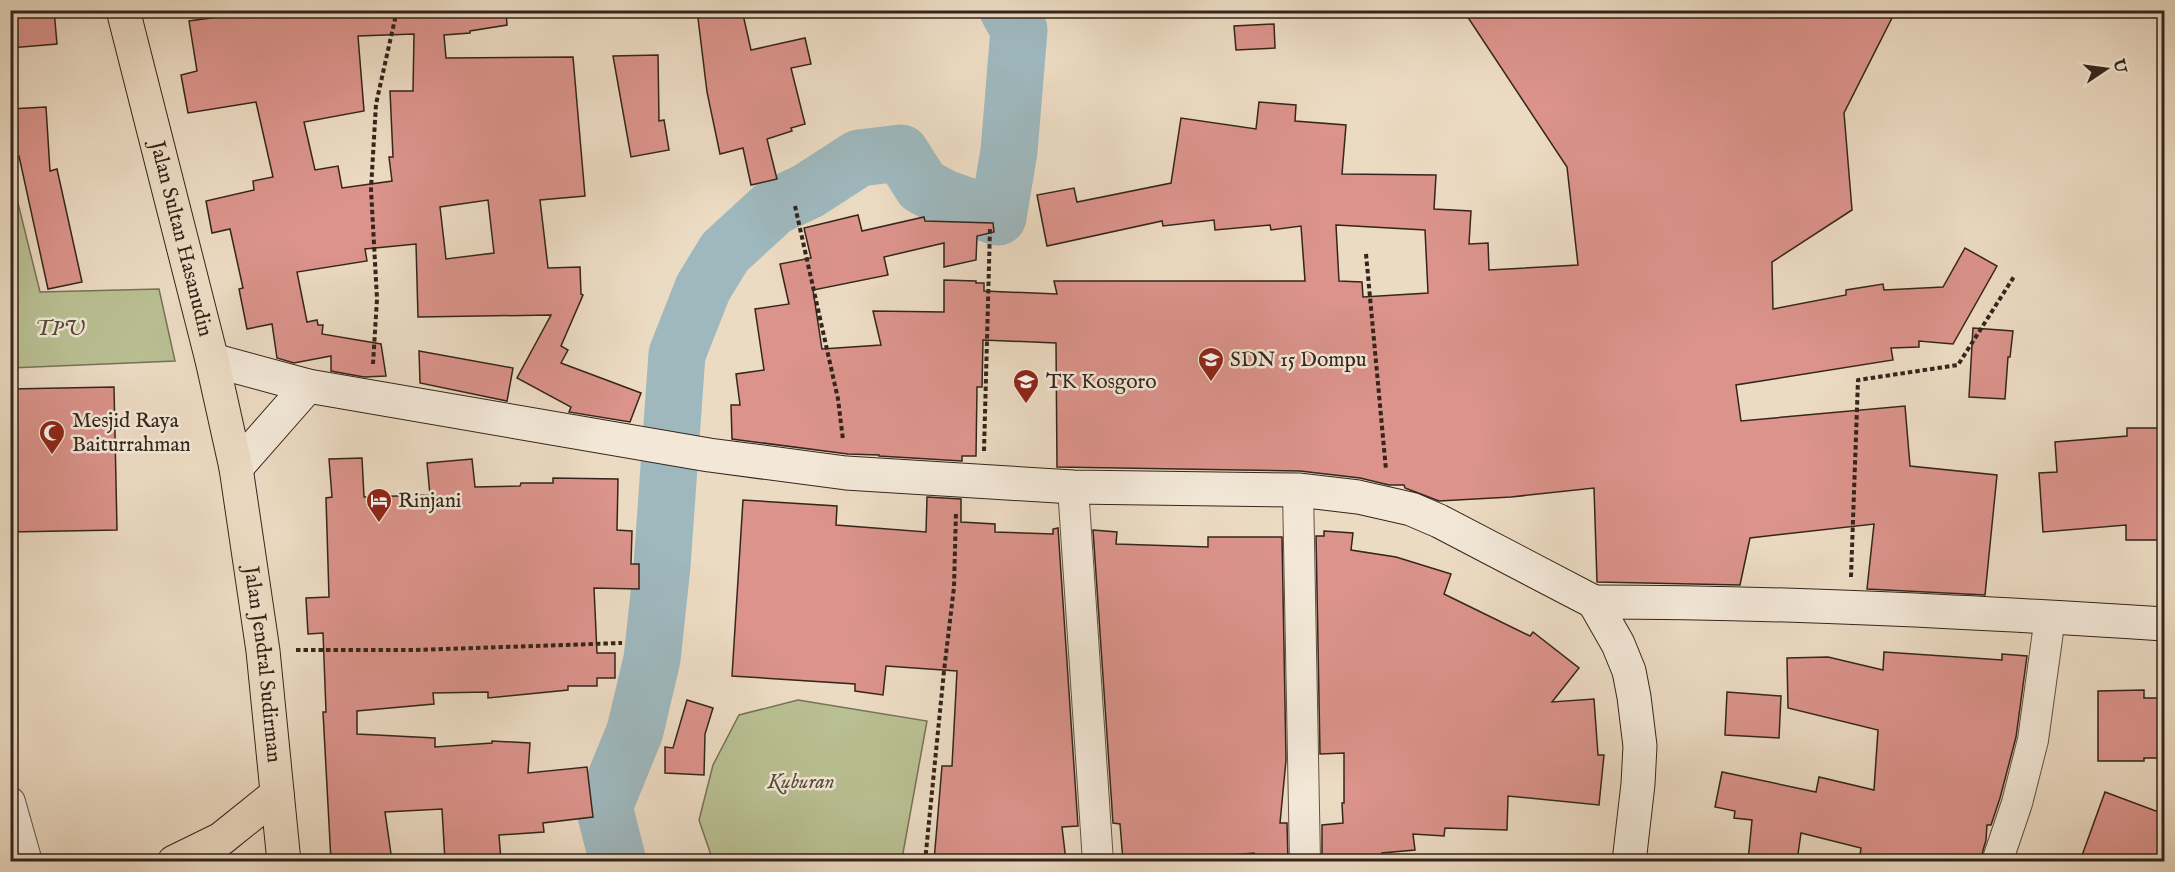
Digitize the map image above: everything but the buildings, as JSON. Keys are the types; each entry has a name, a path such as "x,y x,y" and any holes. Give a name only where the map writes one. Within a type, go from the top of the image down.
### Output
{"main road":[{"name":"Jalan Sultan Hasanudin","path":"123,10 212,360 236,468"},
{"path":"212,360 308,386 709,455 846,473 1073,487 1298,490 1358,497 1411,509 1439,521 1594,602 1722,602 2164,624"},
{"path":"236,468 308,386"},
{"name":"Jalan Jendral Sudirman","path":"236,468 263,651 284,861"},
{"path":"1594,602 1618,644 1629,670 1634,697 1640,746 1629,861"},
{"path":"174,861 221,839 277,794"}],"street":[{"path":"1073,487 1098,861"},
{"path":"1298,490 1305,861"},
{"path":"1997,861 2017,803 2033,741 2050,617"},
{"path":"10,802 27,861"}],"path":[{"path":"375,397 372,381 377,299 371,178 376,104 397,10"},
{"path":"795,206 838,399 846,473"},
{"path":"925,861 954,587 957,526 969,481 990,228"},
{"path":"1366,254 1389,504"},
{"path":"1850,608 1858,380 1958,365 2015,275"},
{"path":"263,651 413,650 622,643"}],"green space":[{"name":"TPU","path":"11,175 40,292 159,289 175,361 11,368"},
{"name":"Kuburan","path":"798,700 927,721 903,853 904,861 713,861 699,820 713,765 739,715"}],"waterway":[{"path":"618,862 604,807 635,731 652,659 662,566 677,354 703,288 725,252 774,207 808,191 859,158 901,153 922,186 944,198 998,217 1009,151 1019,30 1008,10"}],"place":[{"name":"SDN 15 Dompu","path":"1211,383"},
{"name":"TK Kosgoro","path":"1026,405"},
{"name":"Mesjid Raya Baiturrahman","path":"52,456"},
{"name":"Rinjani","path":"379,524"}]}
